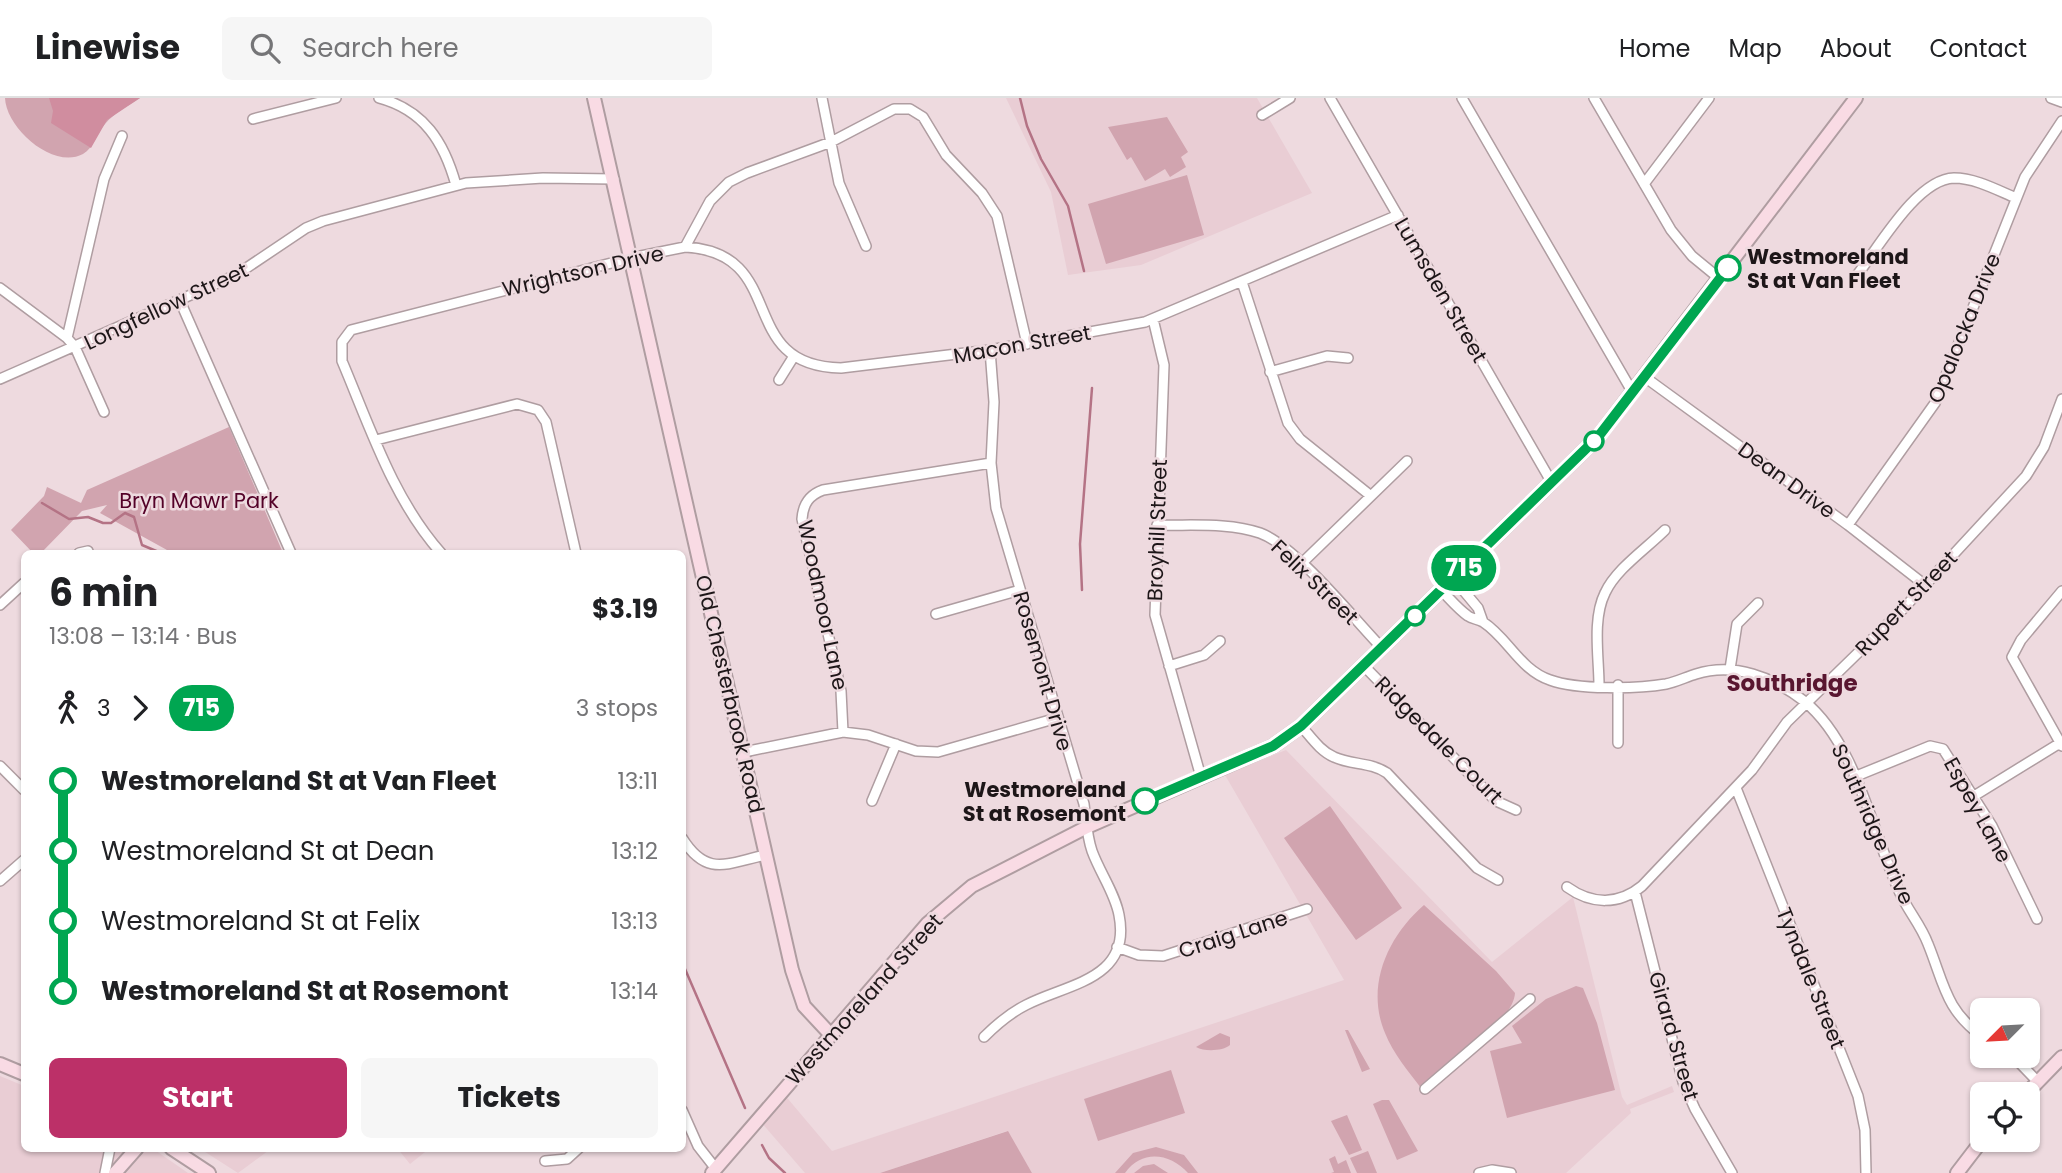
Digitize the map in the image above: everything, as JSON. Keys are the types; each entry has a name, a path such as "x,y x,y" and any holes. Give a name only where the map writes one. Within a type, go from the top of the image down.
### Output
{"main road":[{"name":"Old Chesterbrook Road","path":"594,98 800,997 814,1019 831,1035"},
{"name":"Westmoreland Street","path":"714,1171 928,923 952,902 990,874 1087,827 1273,746 1301,726 1598,437 1856,98"},
{"path":"2038,1082 2062,1058"},
{"path":"0,1064 21,1073"},
{"path":"115,1173 133,1152"},
{"path":"177,1152 209,1173"},
{"path":"1957,1173 1973,1152"}],"street":[{"path":"253,119 336,98"},
{"path":"379,98 403,107 426,124 443,146 456,185"},
{"path":"822,98 839,183 866,246"},
{"path":"912,98 909,108 923,117 946,155 982,193 997,216 1027,344"},
{"path":"1262,115 1290,98"},
{"name":"Lumsden Street","path":"1329,98 1552,482"},
{"path":"1462,98 1633,393"},
{"path":"1594,98 1682,244 1720,279"},
{"path":"1644,184 1709,98"},
{"path":"2051,98 2062,102"},
{"name":"Wrightson Drive","path":"376,440 342,361 342,342 358,327 684,247 710,201 729,183 747,173 831,142 894,109 909,108"},
{"name":"Opalocka Drive","path":"1848,524 1935,403 2016,198 2033,163 2062,121"},
{"path":"67,338 104,179 122,136"},
{"name":"Longfellow Street","path":"0,379 254,266 318,223 456,185 500,180 614,179"},
{"path":"1857,275 1918,195 1937,181 1962,179 2016,198"},
{"name":"Macon Street","path":"684,247 717,253 745,272 758,295 770,330 794,356 819,366 841,369 990,350 1153,319 1398,215"},
{"path":"1242,282 1283,413 1295,433 1371,496"},
{"path":"0,288 67,338 75,347 104,412"},
{"path":"180,301 290,550"},
{"name":"Broyhill Street","path":"1153,319 1164,365 1155,615 1201,777"},
{"name":"Rosemont Drive","path":"990,350 994,402 991,463 996,508 1084,804 1091,850 1120,917 1117,947"},
{"path":"779,380 794,356"},
{"path":"1270,372 1327,356 1348,359"},
{"name":"Dean Drive","path":"1646,377 1848,524 1925,585"},
{"name":"Rupert Street","path":"1635,892 1736,788 1758,763 1774,736 1925,585 2026,476 2044,447 2062,399"},
{"path":"439,550 405,503 376,440 517,404 531,406 544,418 575,550"},
{"path":"1301,564 1406,461"},
{"name":"Woodmoor Lane","path":"843,732 841,691 802,519 804,505 814,494 823,490 991,463"},
{"name":"Felix Street","path":"1157,525 1226,528 1259,533 1280,544 1382,648"},
{"path":"1599,685 1600,613 1605,593 1613,580 1665,530"},
{"name":"Southridge Drive","path":"1453,578 1478,608 1483,622"},
{"path":"0,605 21,586"},
{"path":"936,614 1020,590"},
{"name":"Southridge Drive","path":"1441,590 1468,616 1483,622 1538,675 1561,684 1667,684 1696,674 1730,670 1763,677 1807,704 1833,734 1854,777 1899,891 1930,947 1947,998 1970,1027"},
{"path":"1974,796 2061,745 2012,657 2021,640 2062,591"},
{"path":"1730,670 1737,624 1758,603"},
{"path":"1169,666 1204,655 1220,641"},
{"name":"Ridgedale Court","path":"1364,666 1496,801 1516,810"},
{"path":"1618,685 1618,743"},
{"path":"744,752 843,732 868,735 916,751 938,752 1057,718"},
{"path":"1301,726 1319,747 1333,757 1375,767 1387,773 1476,868 1498,880"},
{"name":"Espey Lane","path":"1854,777 1929,741 1948,753 1974,796 2037,919"},
{"path":"872,801 896,744"},
{"path":"0,766 21,787"},
{"name":"Tyndale Street","path":"1736,788 1858,1096 1865,1130 1866,1173"},
{"path":"686,844 696,858 708,864 722,865 766,855"},
{"path":"0,881 21,863"},
{"path":"1567,887 1585,897 1606,901 1635,892"},
{"name":"Girard Street","path":"1635,892 1683,1082 1695,1109 1732,1173"},
{"name":"Craig Lane","path":"1117,947 1139,955 1163,956 1307,909"},
{"path":"984,1037 1000,1021 1028,1003 1097,975 1117,947"},
{"path":"1425,1089 1530,999"},
{"path":"2025,1068 2038,1082"},
{"path":"686,1119 698,1146 714,1171"},
{"path":"105,1173 109,1152"},
{"path":"545,1161 560,1162 574,1152"},
{"path":"1479,1173 1492,1170 1511,1173"}],"shaded area":[{"path":"49,98 140,98 107,120 91,148 51,123 53,111"},
{"path":"1006,98 1257,98 1312,193 1141,265 1068,275 1051,192"},
{"path":"1286,750 1492,962 1573,897 1622,1097 1627,1105 1672,1086 1674,1092 1630,1109 1631,1113 1566,1173 1032,1173 1007,1131 880,1173 805,1173 760,1121 783,1093 832,1151 1344,980 1225,775"},
{"path":"0,1076 21,1085 21,1152 158,1152 188,1173 0,1173"},
{"path":"205,1152 267,1152 238,1173"},
{"path":"400,1152 425,1152 410,1164"}],"green space":[{"path":"5,98 140,98 109,120 87,151 71,157 58,156 33,143 13,122"},
{"path":"1167,117 1188,152 1181,157 1186,167 1170,177 1165,169 1145,181 1131,157 1127,160 1108,127"},
{"path":"1187,175 1204,235 1106,264 1088,204"},
{"name":"Bryn Mawr Park","path":"229,427 282,550 167,550 100,513 107,505 82,511 44,550 30,550 11,530 44,496 47,487 81,503 87,490"},
{"path":"1330,806 1402,908 1356,940 1284,838"},
{"path":"1424,905 1496,971 1515,993 1512,1005 1491,1031 1421,1088 1388,1040 1379,1015 1378,998 1379,980 1391,947 1411,917"},
{"path":"1576,986 1583,988 1597,1023 1615,1090 1507,1118 1490,1051 1522,1043 1512,1026 1546,999"},
{"path":"1345,1030 1348,1030 1370,1069 1362,1072"},
{"path":"1220,1033 1230,1037 1230,1045 1214,1050 1196,1047"},
{"path":"1171,1070 1185,1113 1098,1141 1084,1099"},
{"path":"1389,1100 1418,1151 1397,1160 1373,1104"},
{"path":"1347,1115 1362,1150 1349,1155 1331,1121"},
{"path":"1008,1131 1032,1173 880,1173"},
{"path":"1156,1147 1184,1155 1198,1173 1188,1173 1165,1158 1148,1157 1139,1160 1125,1173 1115,1173 1133,1153"},
{"path":"1368,1151 1377,1173 1357,1173 1350,1158"},
{"path":"1335,1156 1338,1164 1346,1160 1351,1173 1331,1173 1334,1172 1329,1159"},
{"path":"1154,1164 1168,1173 1134,1173 1143,1166"}],"waterway":[{"path":"1020,98 1027,126 1041,159 1068,206 1084,271"},
{"path":"1082,590 1080,544 1092,388"},
{"path":"42,503 69,519 88,517 111,523 125,513 134,517 142,545 154,550"},
{"path":"686,971 745,1108"},
{"path":"762,1145 769,1158 785,1173"}],"bus line":[{"name":"715","path":"1145,801 1273,746 1294,733 1598,437 1728,268"}],"place":[{"name":"Westmoreland St at Van Fleet","path":"1728,268"},
{"name":"Westmoreland St at Rosemont","path":"1145,801"}],"district":[{"name":"Southridge","path":"1792,683"}]}
